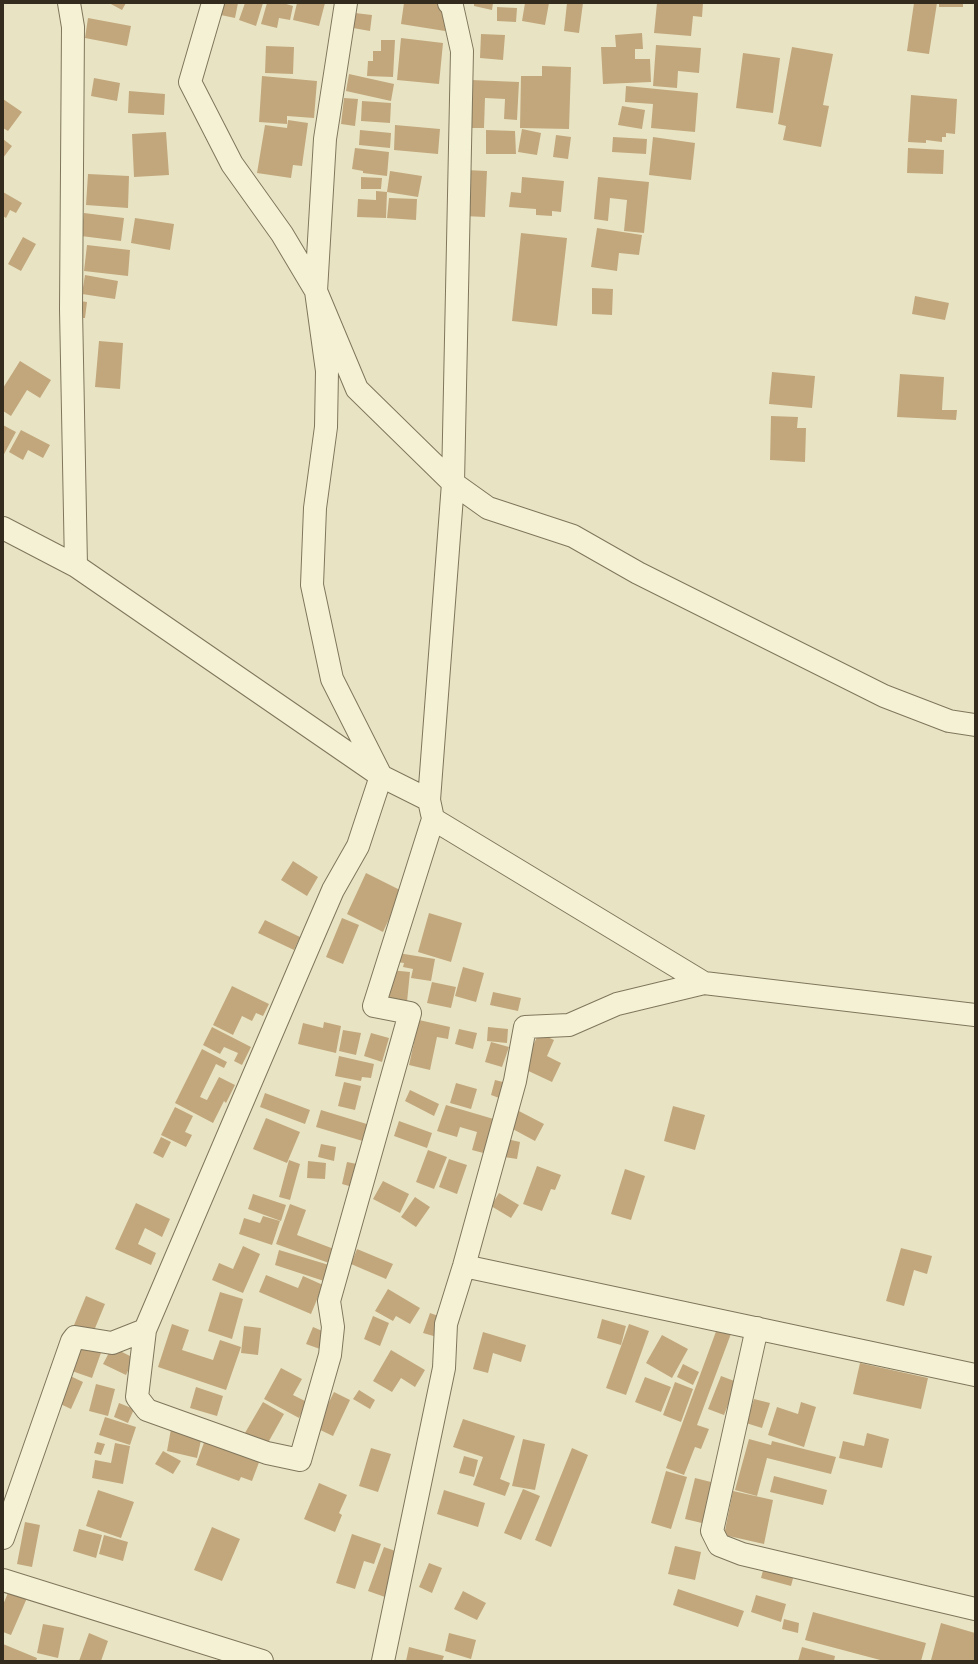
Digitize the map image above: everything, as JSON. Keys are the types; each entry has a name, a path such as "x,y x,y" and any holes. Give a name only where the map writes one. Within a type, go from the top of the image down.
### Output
{"street":[{"path":"69,3 73,27 71,309 76,566"},
{"path":"213,3 190,82 232,164 282,234 316,291 357,389 453,483 488,508 573,536 638,573 884,696 949,721 975,725"},
{"path":"346,3 325,139 316,291 327,371 326,427 315,508 312,585 332,679 381,776 358,846 333,890 145,1330 137,1398 147,1410 267,1453 300,1460 330,1355 333,1327 329,1301 410,1013 374,1006 431,810 453,483 462,51 452,6 450,3"},
{"path":"3,528 76,566 431,810 704,983"},
{"path":"383,1661 444,1368 446,1324 464,1266 515,1081 525,1027 569,1025 617,1004 704,983 975,1015"},
{"path":"464,1266 975,1375"},
{"path":"757,1328 712,1531 719,1545 742,1554 975,1609"},
{"path":"3,1538 72,1340 75,1337 112,1343 145,1330"},
{"path":"3,1580 262,1661"}],"building":[{"path":"109,3 126,3 122,10"},
{"path":"219,3 238,3 235,18 216,14"},
{"path":"245,3 263,3 256,26 239,20"},
{"path":"267,3 283,3 293,6 290,20 279,18 277,28 261,24"},
{"path":"297,3 325,3 319,26 293,20"},
{"path":"404,3 433,3 448,5 445,31 401,24"},
{"path":"474,3 493,3 492,10 474,6"},
{"path":"525,3 549,3 545,25 522,21"},
{"path":"567,3 583,3 579,33 564,31"},
{"path":"657,3 703,3 702,17 693,16 691,36 654,33"},
{"path":"914,3 937,3 929,54 907,51"},
{"path":"939,3 963,3 963,7 939,7"},
{"path":"497,7 517,8 516,22 497,21"},
{"path":"355,13 372,15 370,31 353,28"},
{"path":"88,18 131,26 127,46 85,38"},
{"path":"642,33 643,49 635,49 635,59 650,59 651,82 603,84 601,47 616,47 615,35"},
{"path":"481,34 505,35 503,60 480,58"},
{"path":"401,38 443,43 439,84 397,80"},
{"path":"381,40 395,40 393,77 367,76 368,61 373,61 373,51 381,51"},
{"path":"656,45 701,48 699,73 678,71 677,88 653,86"},
{"path":"266,46 294,47 293,74 265,73"},
{"path":"792,47 833,54 823,105 829,106 821,147 783,140 786,126 778,124"},
{"path":"743,53 780,58 773,113 736,108"},
{"path":"542,66 571,67 569,129 520,128 521,76 542,76"},
{"path":"349,74 394,84 391,101 346,91"},
{"path":"262,76 317,81 314,118 287,116 287,124 259,122"},
{"path":"94,78 120,83 117,101 91,96"},
{"path":"471,80 519,82 517,120 504,119 505,99 485,98 484,128 469,128"},
{"path":"626,86 698,93 695,132 651,128 653,104 625,102"},
{"path":"129,91 165,94 164,115 128,113"},
{"path":"911,95 957,99 955,134 946,133 946,137 942,137 942,142 926,140 926,143 908,142"},
{"path":"344,98 358,99 355,126 341,124"},
{"path":"3,99 22,112 8,131 3,128"},
{"path":"362,101 391,103 390,123 361,121"},
{"path":"622,106 645,110 642,129 618,125"},
{"path":"288,120 308,123 302,166 293,165 291,178 257,173 265,125 287,128"},
{"path":"395,125 440,129 438,154 394,150"},
{"path":"522,129 541,133 537,155 518,152"},
{"path":"360,130 391,133 390,148 359,145"},
{"path":"486,130 515,131 516,154 486,154"},
{"path":"166,132 169,175 134,177 132,134"},
{"path":"556,135 571,137 568,159 553,157"},
{"path":"613,137 647,139 646,154 612,152"},
{"path":"653,137 695,143 691,180 649,175"},
{"path":"3,139 12,146 3,158"},
{"path":"355,148 389,152 387,176 363,173 363,171 352,169"},
{"path":"908,148 944,150 943,174 907,173"},
{"path":"466,170 487,171 485,217 464,216"},
{"path":"390,171 422,176 418,197 387,192"},
{"path":"88,174 129,176 128,208 86,205"},
{"path":"361,177 382,178 381,189 361,189"},
{"path":"522,177 564,181 561,212 552,211 552,216 536,215 536,209 509,207 511,192 521,193"},
{"path":"598,177 649,182 644,233 624,231 627,200 610,198 608,221 594,219"},
{"path":"376,191 387,192 386,218 357,217 358,199 376,200"},
{"path":"3,192 22,203 16,213 10,210 6,218 3,216"},
{"path":"389,198 417,199 416,220 387,218"},
{"path":"84,213 124,218 121,241 81,236"},
{"path":"135,218 174,224 170,250 131,243"},
{"path":"597,228 642,235 639,255 619,253 617,271 591,267"},
{"path":"521,233 567,238 557,326 512,321"},
{"path":"23,237 36,244 21,271 8,264"},
{"path":"87,245 130,250 128,276 84,271"},
{"path":"85,275 118,281 115,299 82,294"},
{"path":"592,288 613,289 612,315 592,314"},
{"path":"915,296 949,303 945,320 912,314"},
{"path":"80,301 87,302 85,318 79,318"},
{"path":"99,341 123,343 120,389 95,387"},
{"path":"20,361 51,380 40,398 27,390 11,416 3,411 3,388"},
{"path":"772,372 815,376 812,408 769,404"},
{"path":"900,374 944,377 942,410 957,410 956,420 897,417"},
{"path":"771,416 798,417 797,428 806,428 805,462 770,460"},
{"path":"3,425 16,432 3,456"},
{"path":"21,430 50,445 43,458 28,450 23,460 9,452"},
{"path":"293,861 318,877 307,896 281,880"},
{"path":"366,873 402,891 383,932 347,914"},
{"path":"429,913 462,923 451,962 418,952"},
{"path":"342,918 359,925 343,964 326,957"},
{"path":"265,920 300,937 294,950 258,933"},
{"path":"398,953 435,959 431,981 411,978 413,969 403,967 404,963 397,962"},
{"path":"463,967 484,973 476,1002 455,996"},
{"path":"390,970 410,972 407,1002 387,999"},
{"path":"432,982 456,987 451,1008 427,1003"},
{"path":"232,986 269,1004 263,1016 256,1013 252,1021 242,1016 233,1035 213,1025"},
{"path":"493,992 521,998 518,1011 490,1005"},
{"path":"419,1020 450,1027 448,1039 437,1037 430,1070 409,1065"},
{"path":"324,1022 341,1026 336,1053 298,1044 303,1023 323,1028"},
{"path":"212,1027 251,1047 242,1065 234,1061 238,1053 224,1047 220,1054 203,1045"},
{"path":"488,1027 508,1029 507,1043 487,1041"},
{"path":"459,1029 477,1033 473,1049 455,1044"},
{"path":"343,1030 361,1033 356,1055 339,1051"},
{"path":"371,1033 389,1038 382,1062 364,1056"},
{"path":"539,1033 554,1040 547,1056 561,1063 552,1082 522,1068"},
{"path":"491,1042 509,1047 502,1067 485,1062"},
{"path":"202,1049 227,1062 224,1068 216,1064 200,1097 207,1100 219,1077 235,1085 226,1103 224,1101 213,1123 175,1103"},
{"path":"339,1056 374,1064 371,1078 362,1077 361,1081 335,1076"},
{"path":"495,1080 507,1083 502,1099 491,1095"},
{"path":"344,1082 361,1086 355,1110 338,1106"},
{"path":"456,1083 477,1089 471,1109 450,1103"},
{"path":"410,1090 439,1104 434,1116 405,1101"},
{"path":"265,1093 310,1110 305,1124 260,1107"},
{"path":"446,1105 497,1120 487,1154 472,1150 477,1132 460,1127 457,1137 437,1131"},
{"path":"673,1106 705,1115 695,1150 664,1141"},
{"path":"175,1107 193,1116 185,1132 192,1135 186,1147 161,1135"},
{"path":"321,1110 370,1125 366,1142 316,1127"},
{"path":"517,1110 544,1124 535,1141 509,1127"},
{"path":"266,1118 300,1132 287,1163 253,1149"},
{"path":"399,1121 432,1133 427,1148 394,1136"},
{"path":"161,1137 171,1142 163,1158 153,1153"},
{"path":"507,1139 520,1142 517,1159 504,1157"},
{"path":"321,1144 336,1147 334,1161 318,1157"},
{"path":"428,1150 447,1157 434,1189 416,1182"},
{"path":"449,1159 467,1165 457,1194 439,1187"},
{"path":"289,1160 300,1164 290,1200 279,1197"},
{"path":"308,1161 326,1163 325,1179 307,1178"},
{"path":"347,1162 362,1165 356,1188 342,1184"},
{"path":"537,1166 561,1175 555,1190 551,1189 542,1211 523,1204"},
{"path":"625,1169 645,1176 631,1220 611,1214"},
{"path":"383,1181 409,1194 400,1213 373,1199"},
{"path":"499,1193 519,1205 511,1218 491,1206"},
{"path":"253,1194 286,1205 281,1221 248,1209"},
{"path":"415,1197 430,1207 416,1227 401,1217"},
{"path":"136,1203 170,1219 162,1237 145,1228 138,1244 156,1253 151,1265 115,1249"},
{"path":"290,1204 306,1210 297,1235 334,1249 329,1263 276,1244"},
{"path":"263,1216 280,1221 272,1245 239,1234 244,1218 260,1223"},
{"path":"243,1246 260,1254 243,1293 212,1280 219,1263 233,1269"},
{"path":"901,1248 932,1256 927,1274 914,1270 904,1306 886,1301"},
{"path":"357,1249 393,1264 386,1279 351,1264"},
{"path":"279,1250 329,1265 324,1281 275,1265"},
{"path":"266,1275 298,1288 303,1276 323,1285 311,1314 259,1292"},
{"path":"388,1289 420,1308 410,1324 396,1316 393,1321 375,1311"},
{"path":"220,1292 243,1299 232,1339 208,1331"},
{"path":"86,1296 105,1304 91,1338 72,1330"},
{"path":"430,1313 444,1318 437,1337 423,1333"},
{"path":"373,1316 389,1323 380,1346 364,1339"},
{"path":"602,1319 626,1326 621,1345 597,1338"},
{"path":"172,1324 189,1330 182,1350 213,1360 220,1340 241,1347 226,1390 158,1367"},
{"path":"629,1324 649,1331 626,1395 606,1388"},
{"path":"244,1326 261,1328 258,1355 241,1353"},
{"path":"718,1326 732,1331 697,1425 709,1429 701,1449 695,1447 684,1475 666,1468"},
{"path":"313,1327 327,1333 320,1349 306,1344"},
{"path":"483,1332 526,1345 521,1362 493,1353 488,1373 473,1369"},
{"path":"662,1335 688,1349 672,1378 646,1363"},
{"path":"80,1341 102,1350 92,1378 69,1370"},
{"path":"112,1347 134,1358 126,1375 103,1364"},
{"path":"391,1350 425,1370 415,1387 401,1378 392,1392 373,1381"},
{"path":"860,1363 928,1378 921,1409 853,1394"},
{"path":"683,1364 699,1372 693,1385 677,1377"},
{"path":"281,1368 302,1379 293,1395 307,1402 299,1418 264,1399"},
{"path":"66,1374 83,1382 71,1409 54,1401"},
{"path":"721,1376 737,1382 724,1415 708,1409"},
{"path":"645,1377 671,1387 661,1412 635,1402"},
{"path":"675,1382 693,1389 681,1422 663,1415"},
{"path":"96,1384 115,1389 108,1416 89,1411"},
{"path":"196,1387 223,1396 217,1416 190,1408"},
{"path":"359,1390 375,1400 370,1409 353,1399"},
{"path":"334,1392 350,1400 333,1436 316,1428"},
{"path":"754,1399 770,1403 762,1428 746,1423"},
{"path":"263,1402 284,1414 264,1450 242,1438"},
{"path":"801,1402 816,1407 804,1447 768,1435 777,1407 798,1414"},
{"path":"119,1403 134,1409 128,1423 114,1417"},
{"path":"105,1417 136,1427 130,1445 99,1435"},
{"path":"463,1419 515,1436 500,1479 510,1483 505,1496 473,1485 483,1457 453,1447"},
{"path":"171,1429 202,1436 197,1458 167,1451"},
{"path":"867,1433 889,1439 882,1468 839,1458 843,1441 864,1446"},
{"path":"206,1437 261,1457 252,1481 241,1477 239,1481 196,1465"},
{"path":"523,1439 545,1444 535,1490 512,1486"},
{"path":"749,1439 771,1445 772,1441 836,1457 831,1474 767,1458 757,1496 735,1490"},
{"path":"97,1442 105,1444 101,1455 94,1453"},
{"path":"115,1443 130,1446 123,1484 92,1478 95,1460 111,1463"},
{"path":"371,1448 391,1454 378,1492 359,1486"},
{"path":"572,1448 588,1455 551,1547 535,1540"},
{"path":"163,1451 181,1461 173,1474 155,1464"},
{"path":"464,1456 478,1460 474,1477 459,1473"},
{"path":"666,1471 687,1477 671,1529 651,1523"},
{"path":"774,1476 827,1490 823,1505 770,1492"},
{"path":"695,1478 715,1483 706,1524 685,1519"},
{"path":"319,1483 347,1495 339,1513 342,1515 335,1532 304,1519"},
{"path":"523,1489 540,1496 521,1540 504,1533"},
{"path":"98,1490 134,1502 121,1538 86,1526"},
{"path":"444,1490 485,1503 478,1527 437,1514"},
{"path":"733,1491 773,1500 764,1544 724,1535"},
{"path":"25,1522 40,1525 32,1567 17,1564"},
{"path":"212,1527 240,1539 222,1581 194,1570"},
{"path":"79,1529 102,1535 96,1558 73,1551"},
{"path":"352,1534 381,1544 374,1564 364,1561 355,1589 336,1583"},
{"path":"104,1535 128,1542 123,1561 99,1554"},
{"path":"675,1546 701,1552 695,1580 668,1574"},
{"path":"384,1547 401,1553 385,1597 368,1591"},
{"path":"429,1563 442,1568 432,1593 419,1587"},
{"path":"765,1563 795,1571 791,1586 761,1578"},
{"path":"678,1589 744,1611 738,1627 673,1605"},
{"path":"9,1590 27,1598 11,1635 3,1632 3,1605"},
{"path":"463,1591 486,1603 477,1620 454,1609"},
{"path":"756,1595 786,1604 781,1622 751,1612"},
{"path":"813,1612 926,1643 921,1661 884,1661 805,1640"},
{"path":"784,1619 799,1623 798,1633 782,1629"},
{"path":"941,1623 975,1633 975,1661 931,1660"},
{"path":"43,1624 64,1628 58,1658 37,1653"},
{"path":"89,1633 108,1641 101,1661 79,1661"},
{"path":"449,1633 476,1640 471,1659 445,1651"},
{"path":"3,1644 37,1658 36,1661 3,1660"},
{"path":"409,1647 444,1656 442,1661 406,1661"},
{"path":"802,1647 835,1656 834,1661 798,1661"}]}
